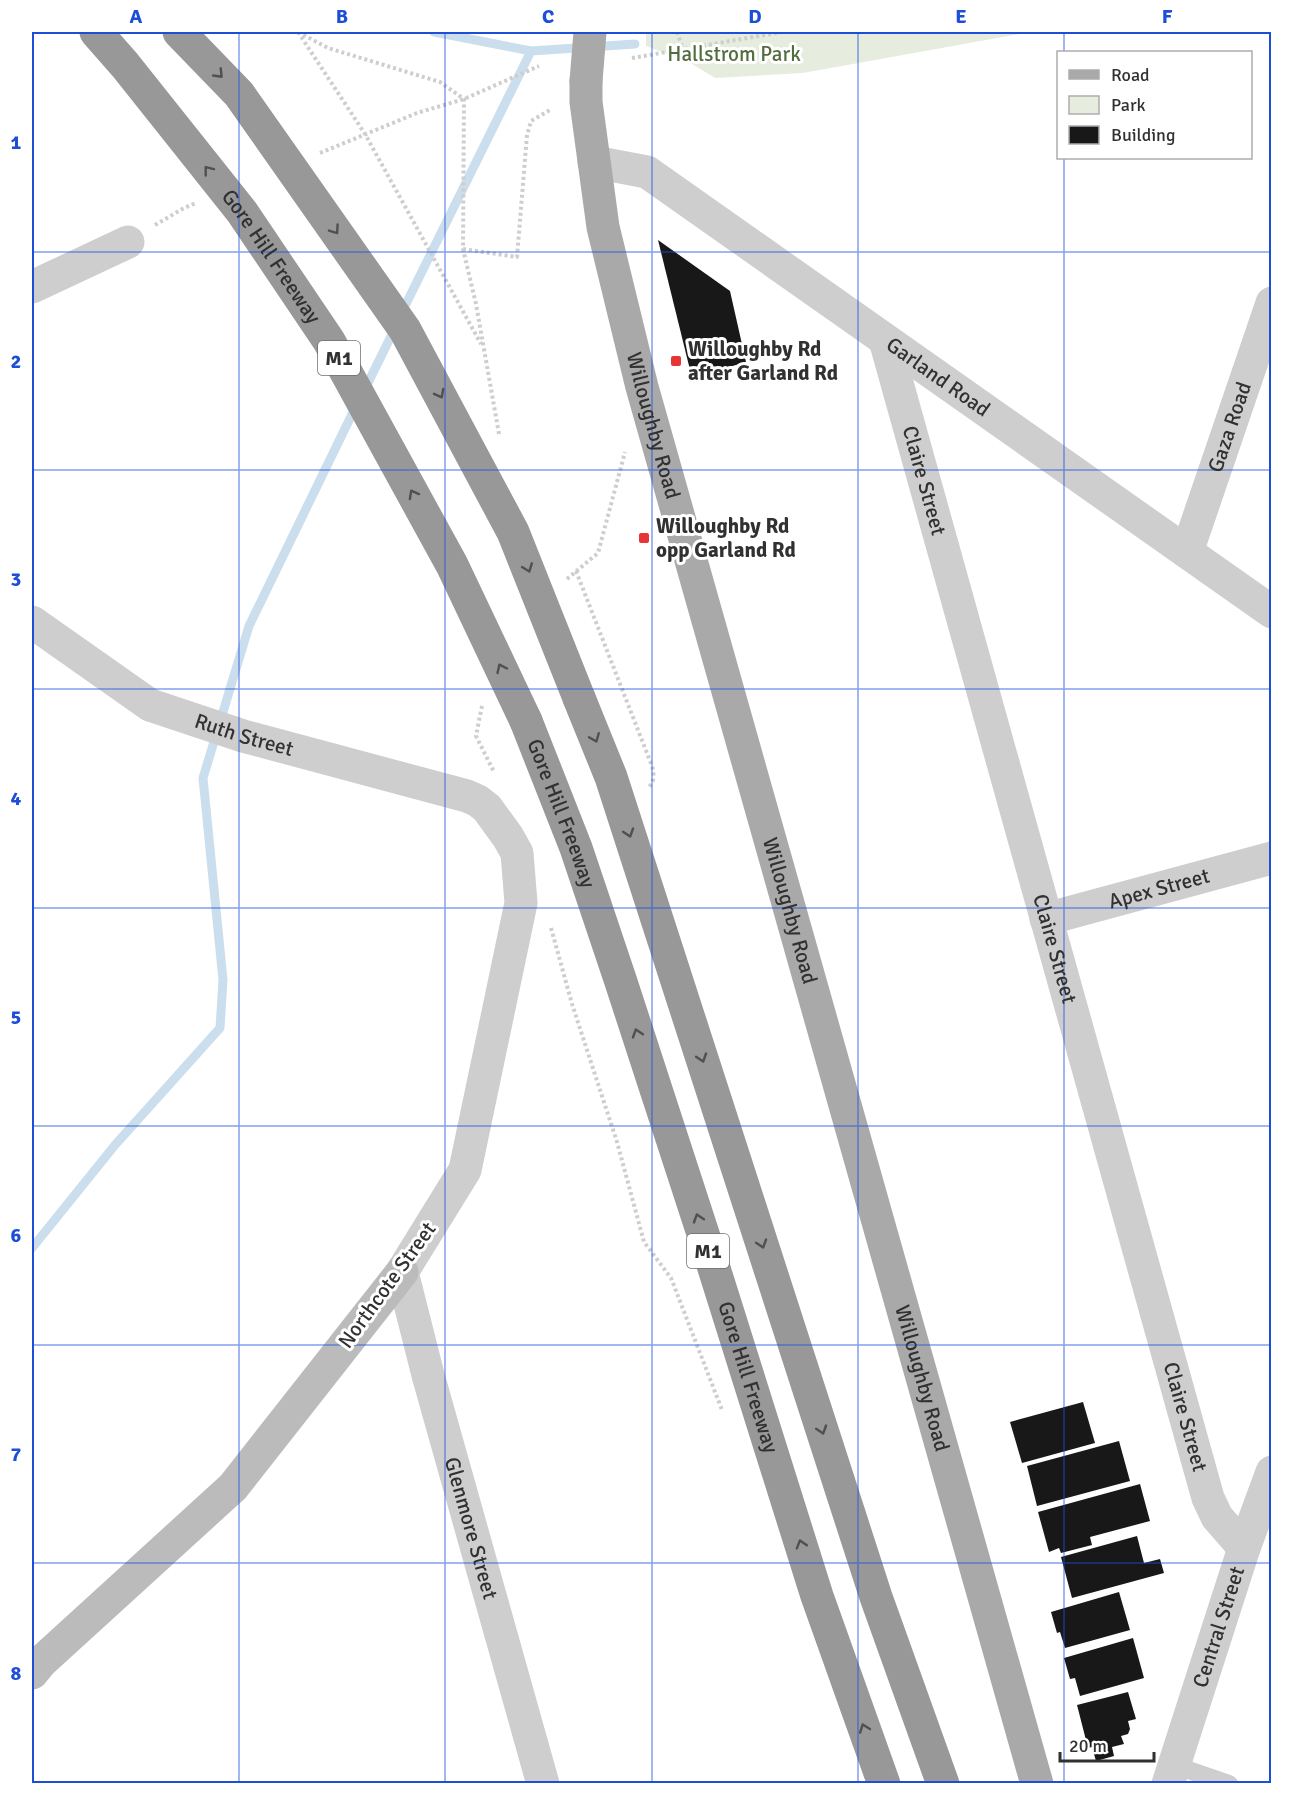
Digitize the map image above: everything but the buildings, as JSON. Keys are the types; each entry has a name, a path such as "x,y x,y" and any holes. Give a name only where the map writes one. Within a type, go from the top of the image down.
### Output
{"highway":[{"name":"Gore Hill Freeway","path":"96,32 242,212 329,341 452,565 526,721 576,848 710,1256 817,1596 884,1784"},
{"name":"M1","path":"178,32 239,94 405,330 513,532 611,777 876,1597 943,1784"}],"main road":[{"name":"Willoughby Road","path":"590,32 586,102 603,227 642,387 1037,1784"}],"street":[{"name":"Garland Road","path":"594,162 647,172 1272,612"},
{"path":"32,287 128,242"},
{"name":"Gaza Road","path":"1187,552 1272,303"},
{"name":"Claire Street","path":"885,340 1208,1498 1217,1517 1244,1548"},
{"name":"Ruth Street","path":"32,622 150,705 243,736 488,790"},
{"name":"Northcote Street","path":"35,1662 233,1487 402,1272 465,1170 522,903 517,853 495,818 488,790"},
{"name":"Apex Street","path":"1046,919 1272,858"},
{"name":"Glenmore Street","path":"402,1272 428,1375 543,1784"},
{"name":"Central Street","path":"1171,1774 1244,1548 1272,1472"}],"lane":[{"path":"1171,1774 1229,1784"}],"path":[{"path":"298,32 328,48 440,82 464,99"},
{"path":"298,32 365,134 483,347 463,249 464,99"},
{"path":"677,32 683,49"},
{"path":"632,58 782,32"},
{"path":"312,156 417,113 464,99 539,66"},
{"path":"463,249 517,256 527,135 531,121 550,110"},
{"path":"128,242 184,208 206,199"},
{"path":"558,585 598,553 627,445"},
{"path":"576,571 655,775 653,783 647,789 639,790 621,786 611,777"},
{"path":"483,702 476,736 488,790"},
{"path":"549,924 572,1004 617,1142 644,1242 671,1278 722,1411"}],"green space":[{"name":"Hallstrom Park","path":"646,32 1031,32 803,73 715,78 689,62 646,46"}],"waterway":[{"path":"434,32 531,51 635,44"},
{"path":"402,312 531,51"},
{"path":"364,391 395,328"},
{"path":"32,1248 115,1145 220,1028 223,980 203,778 249,626 356,406"}],"place":[{"name":"Willoughby Rd after Garland Rd","path":"676,361"},
{"name":"Willoughby Rd opp Garland Rd","path":"644,538"}]}
